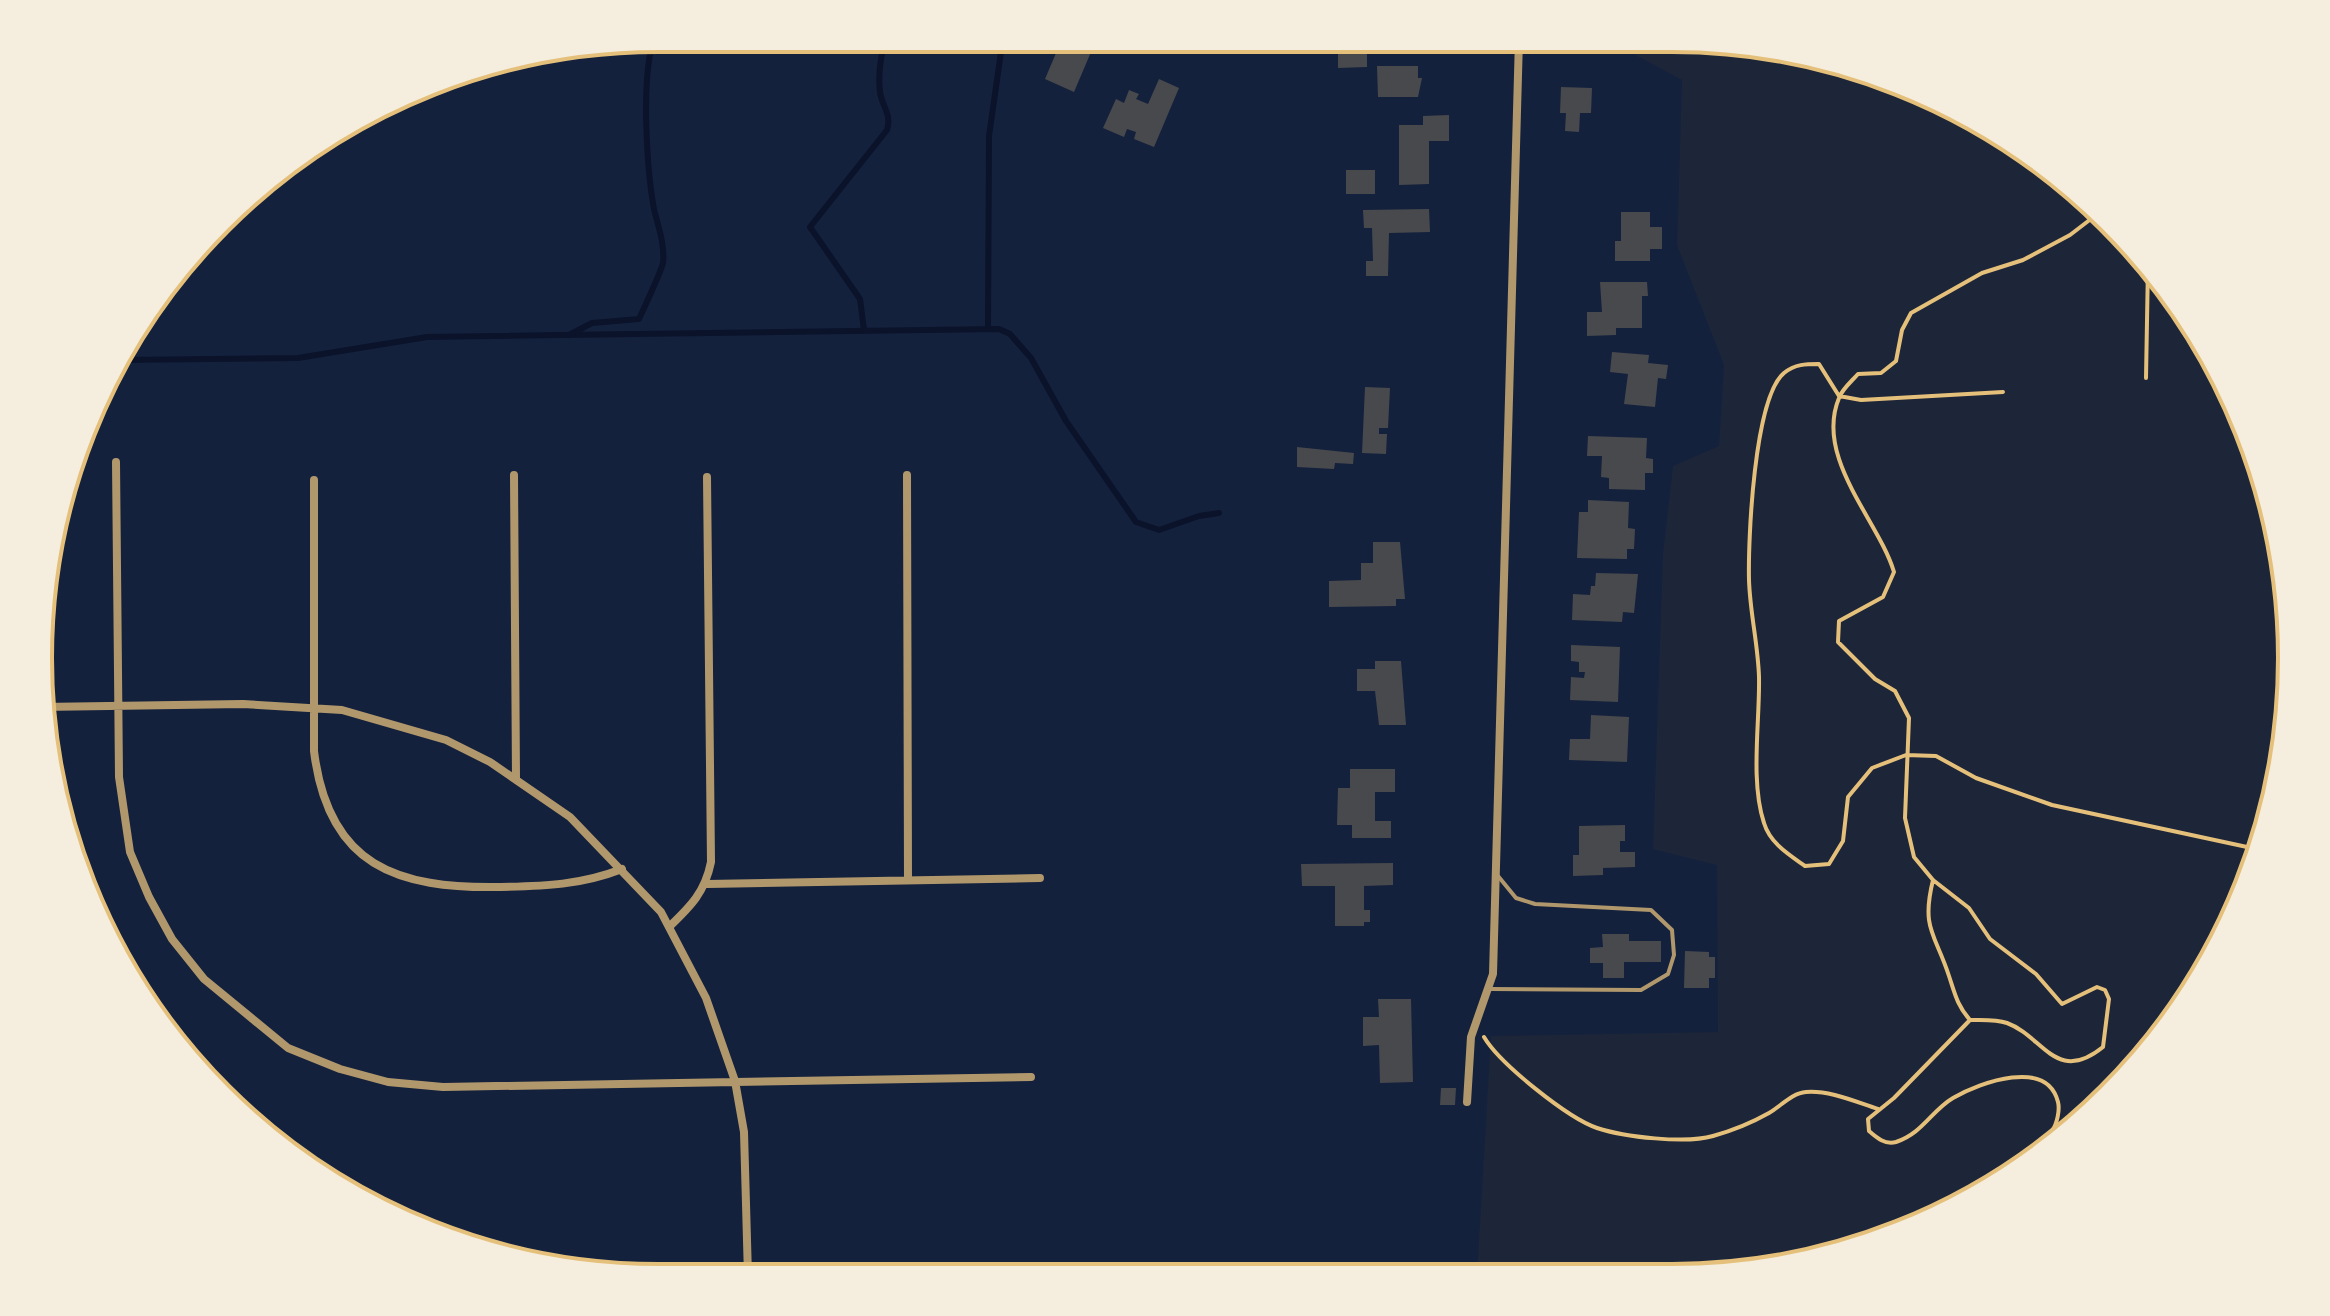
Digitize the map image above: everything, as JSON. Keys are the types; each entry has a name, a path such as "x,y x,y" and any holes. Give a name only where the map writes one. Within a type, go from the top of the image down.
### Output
{"street":[{"path":"1467,1102 1467,1064 1479,1012 1490,989 1496,874 1519,52"},
{"path":"116,462 117,705 123,822 130,852 149,897 172,939 204,979 288,1048 340,1069 388,1082 443,1087 1031,1077"},
{"path":"514,475 516,779"},
{"path":"907,475 908,880"},
{"path":"669,927 695,903 707,884 712,831 707,477"},
{"path":"314,480 318,777 337,829 390,874 455,888 550,886 590,881 622,869"},
{"path":"54,707 316,707 342,710 446,740 516,779 570,817 661,912 706,998 735,1081 748,1186 748,1264"},
{"path":"707,884 1040,878"}],"lane":[{"path":"1490,989 1641,990 1668,974 1674,955 1672,930 1651,910 1535,904 1516,898 1496,874"}],"path":[{"path":"1933,880 1927,905 1929,931 1950,978 1955,1002 1970,1020 2006,1023 2029,1036 2043,1052 2072,1061 2088,1059 2103,1047 2109,999 2105,990 2097,987 2062,1004 2036,974 1990,939 1969,908 1933,880 1914,857 1905,818 1909,718 1895,691 1875,679 1838,642 1839,621 1883,597 1894,572 1889,555 1856,501 1839,457 1834,417 1839,396 1858,374 1881,373 1896,361 1902,330 1911,313 1982,273 2023,260 2070,235 2091,219"},
{"path":"2146,378 2148,282"},
{"path":"1839,396 1819,364 1801,364 1784,373 1773,388 1756,455 1749,578 1758,648 1759,797 1764,824 1774,842 1805,866 1829,864 1843,841 1848,797 1872,768 1906,755 1936,756 1976,778 2052,805 2248,847"},
{"path":"1839,396 1889,401 2003,392"},
{"path":"1479,1012 1485,1039 1503,1059 1567,1112 1594,1128 1619,1134 1696,1139 1714,1136 1769,1113 1804,1092 1826,1093 1878,1109"},
{"path":"1970,1020 1894,1098 1868,1119 1869,1131 1881,1141 1894,1143 1922,1129 1953,1099 2009,1078 2042,1079 2055,1089 2060,1108 2051,1131"}],"shaded area":[{"path":"1630,52 1751,57 1829,73 1904,98 1940,114 2009,154 2072,202 2128,258 2176,321 2197,355 2216,390 2246,463 2266,540 2277,618 2277,698 2273,737 2246,853 2216,926 2176,995 2128,1058 2101,1087 2072,1114 2009,1162 1940,1202 1904,1218 1867,1232 1790,1252 1712,1263 1478,1264 1491,1036 1718,1032 1717,865 1653,849 1663,554 1673,466 1719,446 1724,365 1677,245 1682,80"}],"building":[{"path":"1056,52 1091,52 1074,92 1045,79"},
{"path":"1338,52 1367,52 1367,67 1338,68"},
{"path":"1377,66 1418,66 1418,78 1422,78 1418,97 1378,97"},
{"path":"1159,79 1179,88 1154,147 1134,139 1136,132 1127,129 1124,137 1103,128 1116,99 1124,103 1129,90 1139,94 1136,99 1148,104"},
{"path":"1561,87 1592,88 1591,113 1580,113 1579,132 1565,131 1566,113 1560,113"},
{"path":"1449,115 1449,141 1429,141 1429,184 1399,185 1399,125 1423,125 1423,116"},
{"path":"1346,170 1375,170 1375,194 1346,194"},
{"path":"1429,209 1430,232 1389,233 1388,276 1366,276 1366,261 1373,261 1372,228 1364,228 1363,210"},
{"path":"1621,212 1650,212 1650,227 1662,227 1662,249 1650,249 1650,261 1615,261 1615,241 1621,241"},
{"path":"1600,282 1647,282 1648,296 1642,296 1642,328 1616,328 1616,335 1587,336 1587,312 1602,312"},
{"path":"1612,352 1649,355 1648,363 1668,365 1666,379 1658,378 1655,407 1624,404 1628,374 1610,372"},
{"path":"1365,387 1390,388 1388,428 1379,428 1379,434 1387,434 1386,454 1362,453"},
{"path":"1588,436 1647,438 1646,458 1653,459 1653,473 1645,473 1645,490 1609,489 1609,478 1601,477 1602,456 1587,456"},
{"path":"1297,447 1354,453 1353,464 1335,463 1334,469 1297,467"},
{"path":"1588,500 1629,502 1628,528 1635,529 1634,549 1627,549 1627,559 1577,558 1579,512 1588,512"},
{"path":"1373,542 1400,542 1405,599 1396,599 1396,606 1329,607 1329,581 1361,580 1361,563 1373,563"},
{"path":"1596,573 1638,574 1634,613 1623,612 1622,622 1572,620 1573,594 1590,595 1591,586 1595,586"},
{"path":"1571,645 1620,647 1618,702 1570,700 1571,677 1584,678 1585,672 1579,672 1579,662 1571,661"},
{"path":"1375,661 1401,661 1406,725 1379,725 1375,691 1357,691 1357,669 1375,669"},
{"path":"1591,715 1629,717 1627,762 1569,760 1570,739 1590,739"},
{"path":"1350,769 1395,769 1395,792 1375,792 1375,821 1391,821 1391,838 1352,838 1352,825 1337,825 1338,788 1350,788"},
{"path":"1625,825 1625,841 1620,841 1620,852 1635,852 1635,867 1603,868 1603,875 1573,876 1573,855 1579,855 1579,826"},
{"path":"1393,863 1393,885 1364,886 1364,910 1370,910 1370,922 1364,922 1364,926 1335,926 1335,886 1302,886 1301,864"},
{"path":"1602,934 1629,934 1629,941 1661,941 1661,962 1624,962 1624,978 1603,978 1603,963 1590,963 1590,948 1603,947"},
{"path":"1685,951 1709,952 1709,957 1715,957 1715,978 1709,978 1709,988 1684,988"},
{"path":"1378,999 1411,999 1413,1082 1380,1083 1379,1045 1363,1046 1363,1017 1379,1017"},
{"path":"1441,1088 1456,1088 1455,1105 1440,1105"}],"waterway":[{"path":"569,335 592,323 639,319 663,263 647,147 646,97 651,52"},
{"path":"864,330 860,299 810,227 887,130 888,119 879,80 882,52"},
{"path":"988,328 989,136 1001,52"},
{"path":"130,360 298,358 427,337 999,329 1010,334 1031,358 1066,421 1136,522 1159,530 1199,516 1219,513"}]}
